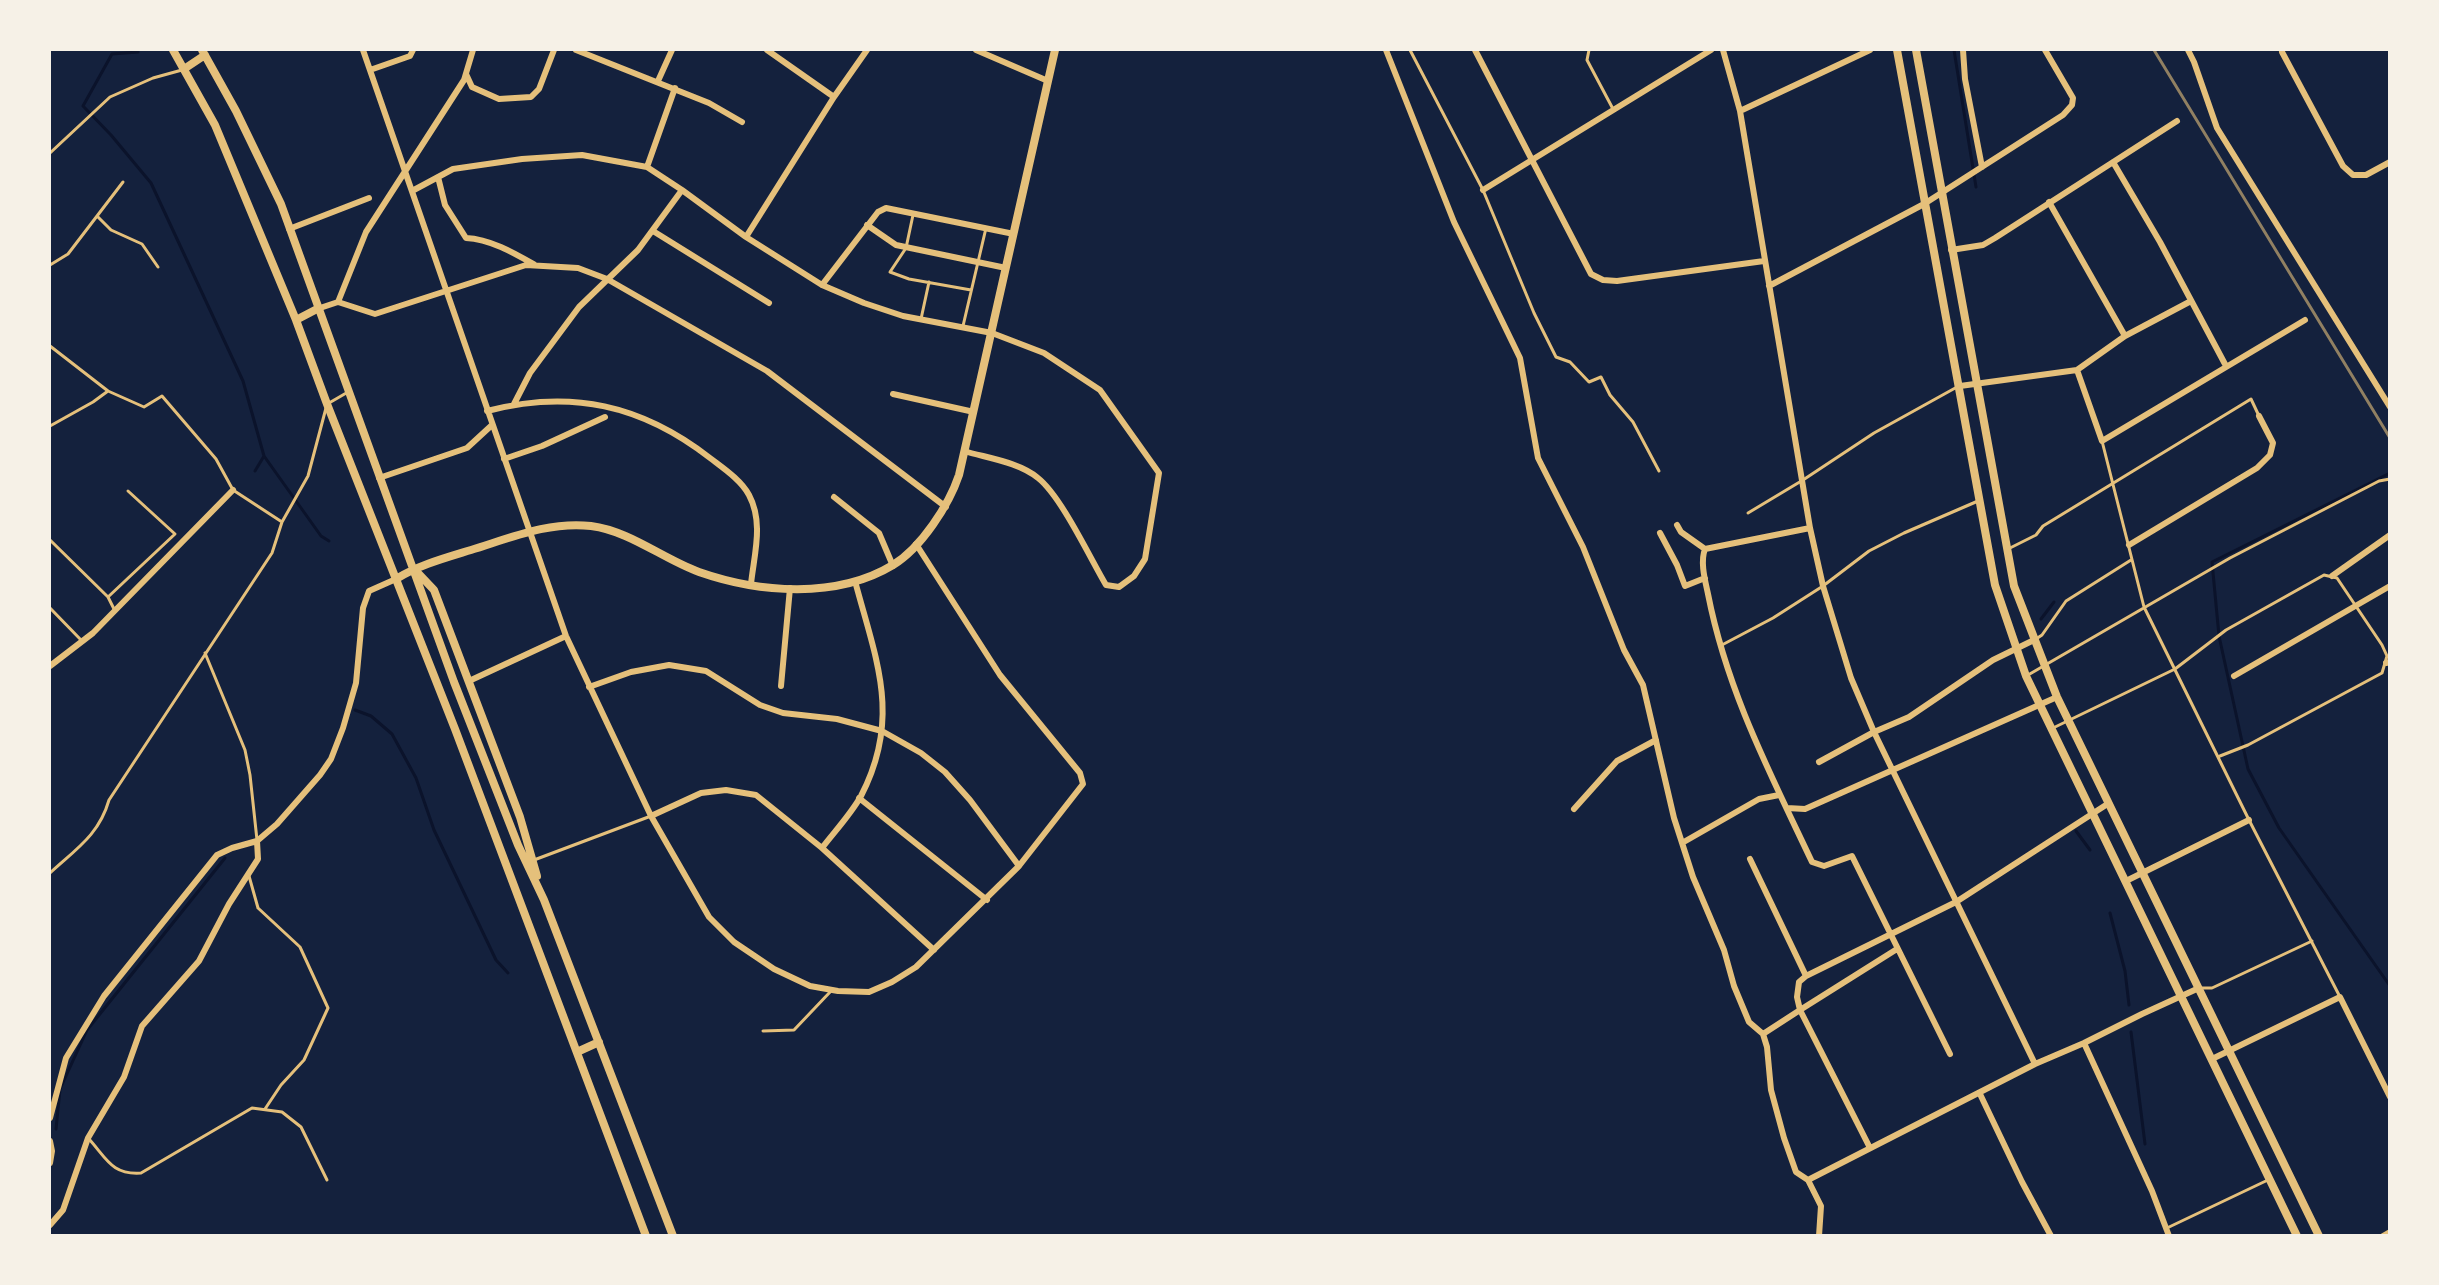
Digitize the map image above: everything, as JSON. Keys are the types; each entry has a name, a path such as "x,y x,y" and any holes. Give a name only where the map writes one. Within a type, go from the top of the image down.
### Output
{"street":[{"path":"173,50 214,125 296,320 455,729 646,1236"},
{"path":"363,50 566,636 589,687 651,816 709,916 734,942 774,969 810,986 869,992 892,982 916,967 1020,867 1083,784 1080,773 1000,675 916,544"},
{"path":"370,70 410,56 413,50"},
{"path":"338,302 366,232 466,74 473,50"},
{"path":"466,74 472,87 499,99 531,97 539,89 554,50"},
{"path":"576,50 709,102 742,122"},
{"path":"658,81 672,50"},
{"path":"767,50 834,97"},
{"path":"746,237 834,97 867,50"},
{"path":"976,50 1048,81"},
{"path":"50,1118 66,1058 104,996 217,855 257,841 277,824 320,775 330,759 343,728 356,683 363,608 369,591 414,568 529,531 560,526 591,526 624,535 671,561 721,579 790,588 829,587 855,581 892,566 904,557 946,507 956,483 1055,50"},
{"path":"1386,50 1454,222 1520,358 1538,458 1583,547 1624,650 1643,685 1682,843 1693,877 1724,950 1734,986 1749,1022 1763,1034 1767,1047 1771,1090 1796,1172 1808,1180 1821,1206 1819,1236"},
{"path":"1475,50 1591,274 1617,281 1764,261"},
{"path":"1483,190 1530,159 1711,50"},
{"path":"1723,50 1740,111 1768,286 1822,586 1851,678 1874,732 2035,1064"},
{"path":"1740,111 1870,50"},
{"path":"1897,50 1995,585 2026,676 2297,1236"},
{"path":"1916,50 2014,586 2057,697 2319,1236"},
{"path":"1962,50 1965,79 1982,167"},
{"path":"1768,286 1924,204 2063,116 2072,105 2073,98 2045,50"},
{"path":"2188,50 2217,128 2390,407"},
{"path":"184,69 203,52 236,111 281,204 454,682 518,845 544,900"},
{"path":"2282,52 2343,166 2353,175 2366,175 2390,162"},
{"path":"647,167 675,88"},
{"path":"1952,250 1983,244 2176,122"},
{"path":"412,191 453,169 522,159 582,155 647,167 746,237 822,285 903,316 992,333 1044,353 1100,390 1135,436 1159,473 1145,559 1134,576 1119,588 1106,585 1059,505 1039,478 1014,466 964,451"},
{"path":"2113,162 2160,242 2226,366"},
{"path":"438,177 446,205 466,238 480,238 497,247 511,250 536,266"},
{"path":"514,404 530,373 579,307 638,250 682,190"},
{"path":"290,229 369,198"},
{"path":"2049,202 2125,336"},
{"path":"822,285 867,225 878,212 886,208 1014,234"},
{"path":"867,225 896,245 1006,268"},
{"path":"653,231 769,303"},
{"path":"296,320 338,302 375,314 526,265 578,268 607,279 767,371 946,507"},
{"path":"1960,386 2077,370 2125,336 2191,301"},
{"path":"2077,370 2102,441 2305,320"},
{"path":"893,394 974,412"},
{"path":"487,411 514,404 560,401 619,409 669,429 731,474 749,494 758,523 751,584"},
{"path":"2128,545 2257,468 2270,455 2273,443 2259,416"},
{"path":"504,459 542,446 605,417"},
{"path":"379,477 467,448 492,425"},
{"path":"50,666 83,642 233,490"},
{"path":"834,497 879,533 892,566"},
{"path":"1677,525 1681,532 1705,549 1810,528"},
{"path":"1660,533 1677,564 1685,586 1705,578"},
{"path":"2332,576 2390,535"},
{"path":"1705,549 1702,556 1705,578 1728,675 1779,795 1812,862 1824,866 1852,856 1950,1054"},
{"path":"414,568 434,590 520,817 544,900 673,1236"},
{"path":"822,848 860,798 878,756 882,731 885,706 878,667 855,581"},
{"path":"2234,676 2390,586"},
{"path":"781,686 790,588"},
{"path":"469,681 566,636"},
{"path":"1819,762 1874,732 1909,717 1993,660 2034,640"},
{"path":"589,687 631,672 669,665 706,671 760,705 783,714 837,719 882,731 921,753 945,772 970,800 1020,867"},
{"path":"1786,808 1805,809 2057,697"},
{"path":"1574,809 1617,761 1656,740"},
{"path":"651,816 701,792 726,790 756,795 822,848 934,950"},
{"path":"1682,843 1759,799 1779,795"},
{"path":"860,798 987,900"},
{"path":"1870,1148 1800,1010 1797,990 1799,982 1806,976 1956,902 2109,803"},
{"path":"2126,881 2249,820"},
{"path":"50,1225 63,1210 88,1138 124,1077 142,1026 199,961 229,904 258,859 257,841"},
{"path":"1750,859 1806,976"},
{"path":"1763,1034 1897,949"},
{"path":"1808,1180 2035,1064 2199,988"},
{"path":"2212,1059 2340,997 2390,1097"},
{"path":"577,1052 599,1042"},
{"path":"2084,1043 2152,1191 2169,1236"},
{"path":"1980,1094 2050,1236"},
{"path":"50,1141 52,1151 50,1163"},
{"path":"2383,1236 2390,1232"}],"lane":[{"path":"1410,50 1483,190 1534,313 1556,357 1570,362 1589,382 1601,377 1610,395 1633,422 1659,471"},
{"path":"1589,50 1587,60 1613,109"},
{"path":"50,153 110,97 153,78 184,69"},
{"path":"50,265 68,254 123,182"},
{"path":"913,213 906,248 890,272 971,290"},
{"path":"97,216 111,231 142,244 158,267"},
{"path":"963,326 986,228"},
{"path":"921,319 929,282"},
{"path":"50,346 108,391 144,407 162,396 216,459 233,490 282,522"},
{"path":"1748,513 1874,433 1960,386"},
{"path":"50,426 108,391"},
{"path":"50,873 95,832 105,816 109,800 272,553 282,522 308,476 327,404 348,392"},
{"path":"2007,549 2036,535 2043,526 2112,482 2251,399 2259,416"},
{"path":"2102,441 2144,607 2220,756 2249,820 2340,997"},
{"path":"2026,676 2230,558 2379,481 2390,479"},
{"path":"108,597 175,534 128,491"},
{"path":"1720,647 1773,618 1822,586 1869,551 1904,533 1979,501"},
{"path":"50,540 108,597 115,611"},
{"path":"2034,640 2042,635 2066,601 2131,560"},
{"path":"2052,729 2175,669 2226,630 2324,574 2337,578 2354,607 2382,645 2388,662 2382,673 2248,745 2220,756"},
{"path":"50,608 83,642"},
{"path":"205,653 245,750 257,841"},
{"path":"532,861 651,816"},
{"path":"248,874 258,908 300,947 328,1008 304,1060 281,1085 265,1110"},
{"path":"2199,988 2212,988 2312,941"},
{"path":"763,1031 794,1030 832,990"},
{"path":"88,1138 115,1169 126,1174 141,1173 252,1108 282,1112 301,1127 327,1180"},
{"path":"2166,1228 2270,1179"}],"waterway":[{"path":"1954,50 1976,187"},
{"path":"138,52 112,54 83,106 151,183 243,381 264,456 255,471"},
{"path":"264,456 321,536 329,541"},
{"path":"2390,473 2212,562 2219,636 2248,769 2279,828 2390,986"},
{"path":"2041,619 2054,602"},
{"path":"355,710 371,716 392,734 416,778 434,830 496,960 508,973"},
{"path":"2076,831 2090,850"},
{"path":"56,1129 60,1089 87,1030 225,858"},
{"path":"2110,913 2125,971 2129,1005"},
{"path":"2131,1032 2145,1144"}],"railway":[{"path":"2154,50 2390,438"}]}
